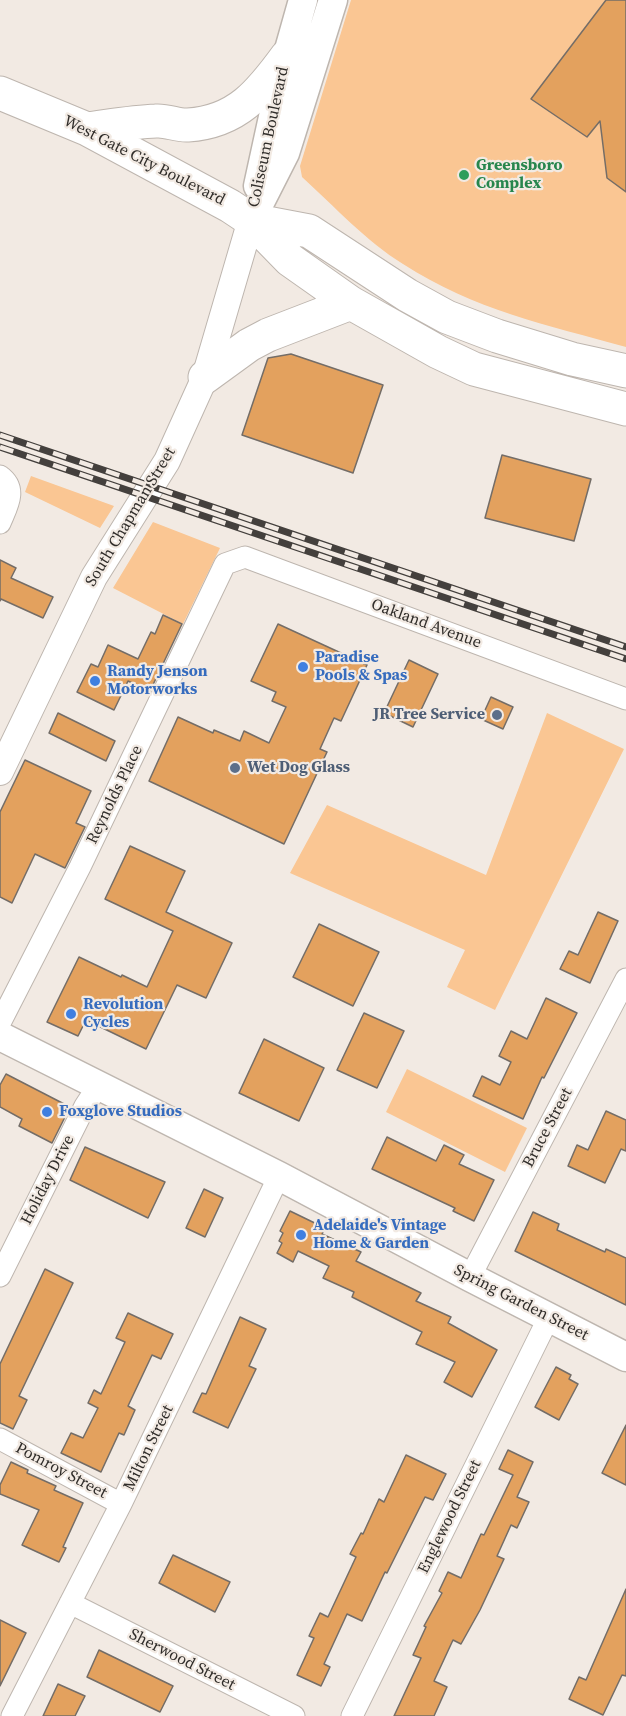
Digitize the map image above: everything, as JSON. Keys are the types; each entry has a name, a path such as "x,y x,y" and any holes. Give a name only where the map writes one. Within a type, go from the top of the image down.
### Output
{"main road":[{"name":"Coliseum Boulevard","path":"251,220 265,149 303,0"},
{"name":"Coliseum Boulevard","path":"251,220 285,153 333,0"},
{"path":"87,129 159,120 185,125 210,123 244,106 262,90 287,56"},
{"name":"West Gate City Boulevard","path":"0,93 87,129 209,194 251,220 290,260 351,303 438,352 474,369 626,409"},
{"name":"West Gate City Boulevard","path":"251,220 309,231 407,295 447,317 508,340 572,359 626,371"},
{"path":"205,377 249,345 351,303"},
{"name":"Spring Garden Street","path":"0,1036 279,1176 626,1357"}],"street":[{"name":"South Chapman Street","path":"0,772 94,577 167,461 205,377 251,220"},
{"path":"0,523 10,501 11,492 4,480"},
{"name":"Oakland Avenue","path":"225,564 244,557 626,699"},
{"name":"Reynolds Place","path":"0,1023 80,867 225,564"},
{"name":"Bruce Street","path":"470,1277 626,980"},
{"name":"Holiday Drive","path":"0,1276 85,1106 98,1086"},
{"name":"Milton Street","path":"12,1716 122,1504 279,1176"},
{"name":"Englewood Street","path":"352,1716 549,1317"},
{"name":"Pomroy Street","path":"0,1439 122,1504"},
{"name":"Sherwood Street","path":"70,1603 294,1716"}],"shaded area":[{"name":"Greensboro Complex","path":"351,0 626,0 626,347 484,305 430,280 376,245 302,177 300,166"},
{"path":"31,476 114,506 100,528 25,492"},
{"path":"153,522 220,548 183,624 113,588"},
{"path":"547,713 624,749 495,1010 447,987 465,950 290,873 327,805 486,875"},
{"path":"407,1069 527,1128 505,1172 386,1112"}],"building":[{"path":"606,0 626,0 626,192 607,178 600,121 587,137 531,99"},
{"path":"291,354 383,385 353,473 242,435 268,358"},
{"path":"502,455 591,479 574,541 485,518"},
{"path":"0,560 16,568 11,578 53,597 43,618 1,599 0,601"},
{"path":"163,615 182,624 150,691 128,681 114,710 77,692 91,664 98,667 108,645 138,659 151,632 155,634"},
{"path":"278,624 367,665 341,721 334,718 320,749 327,752 284,844 149,781 178,717 213,733 214,730 240,741 244,731 269,743 286,707 272,701 276,692 251,681"},
{"path":"409,660 438,674 413,727 384,713"},
{"path":"491,697 513,707 503,729 481,719"},
{"path":"58,713 115,741 106,761 49,733"},
{"path":"25,760 91,791 76,823 85,827 65,868 35,854 12,903 0,897 0,812"},
{"path":"130,846 185,871 166,912 232,943 206,998 177,985 146,1049 86,1020 78,1036 47,1022 79,957 147,987 173,931 105,899"},
{"path":"598,912 618,921 590,983 560,969 569,951 578,955"},
{"path":"319,924 379,952 353,1006 293,977"},
{"path":"546,998 577,1013 544,1078 542,1077 523,1119 473,1096 482,1076 500,1085 511,1062 499,1056 511,1031 527,1039"},
{"path":"364,1013 404,1031 377,1088 337,1070"},
{"path":"264,1039 324,1068 299,1121 239,1093"},
{"path":"6,1074 70,1107 52,1143 19,1126 22,1119 0,1107 0,1085"},
{"path":"606,1111 626,1120 626,1151 621,1149 605,1183 568,1166 577,1145 588,1150"},
{"path":"387,1137 436,1161 444,1145 464,1155 459,1164 494,1180 474,1221 453,1211 455,1208 372,1169"},
{"path":"85,1147 165,1182 148,1218 70,1180"},
{"path":"204,1189 223,1198 205,1237 186,1228"},
{"path":"290,1211 325,1228 322,1234 361,1252 356,1261 421,1293 416,1301 451,1317 448,1323 497,1350 472,1397 444,1382 455,1362 416,1344 422,1332 352,1297 354,1292 323,1278 329,1266 298,1251 293,1262 277,1253 282,1243 279,1241 283,1233 280,1231"},
{"path":"533,1212 559,1224 557,1230 605,1252 606,1249 626,1258 626,1305 515,1251"},
{"path":"45,1269 73,1283 19,1396 27,1400 13,1429 0,1423 0,1364"},
{"path":"128,1313 173,1334 161,1359 152,1355 128,1406 135,1410 124,1435 119,1433 101,1472 61,1453 71,1433 83,1438 98,1408 88,1403 94,1390 101,1394 125,1342 116,1338"},
{"path":"240,1317 266,1329 249,1366 256,1369 228,1428 193,1412 202,1393 206,1394"},
{"path":"556,1367 571,1375 569,1379 578,1384 559,1420 535,1407"},
{"path":"626,1425 626,1485 602,1473"},
{"path":"508,1450 533,1462 517,1497 529,1502 517,1528 511,1525 497,1556 504,1559 480,1610 461,1644 453,1640 434,1681 447,1687 434,1716 394,1716 421,1658 413,1655 426,1627 424,1626 442,1593 439,1591 448,1572 461,1578 481,1534 484,1535 513,1475 499,1469"},
{"path":"406,1455 446,1474 433,1500 425,1497 362,1621 347,1614 324,1664 330,1667 321,1686 297,1675 314,1638 309,1636 320,1613 328,1617 356,1557 350,1554 361,1533 363,1534 379,1499 384,1502"},
{"path":"11,1462 28,1470 27,1473 56,1486 54,1490 83,1503 63,1547 66,1548 59,1562 22,1545 39,1510 0,1494 0,1485"},
{"path":"173,1555 230,1582 215,1612 159,1583"},
{"path":"626,1589 626,1676 622,1675 603,1715 569,1699 579,1677 586,1680"},
{"path":"0,1620 26,1633 0,1686"},
{"path":"99,1650 173,1686 160,1712 87,1677"},
{"path":"58,1684 85,1696 75,1716 43,1716"}],"railway":[{"path":"0,435 626,647"},
{"path":"0,447 626,659"}],"place":[{"name":"Greensboro Complex","path":"464,175"},
{"name":"Paradise Pools & Spas","path":"303,667"},
{"name":"Randy Jenson Motorworks","path":"95,681"},
{"name":"JR Tree Service","path":"497,715"},
{"name":"Wet Dog Glass","path":"235,768"},
{"name":"Revolution Cycles","path":"71,1014"},
{"name":"Foxglove Studios","path":"47,1112"},
{"name":"Adelaide's Vintage Home & Garden","path":"301,1235"}]}
